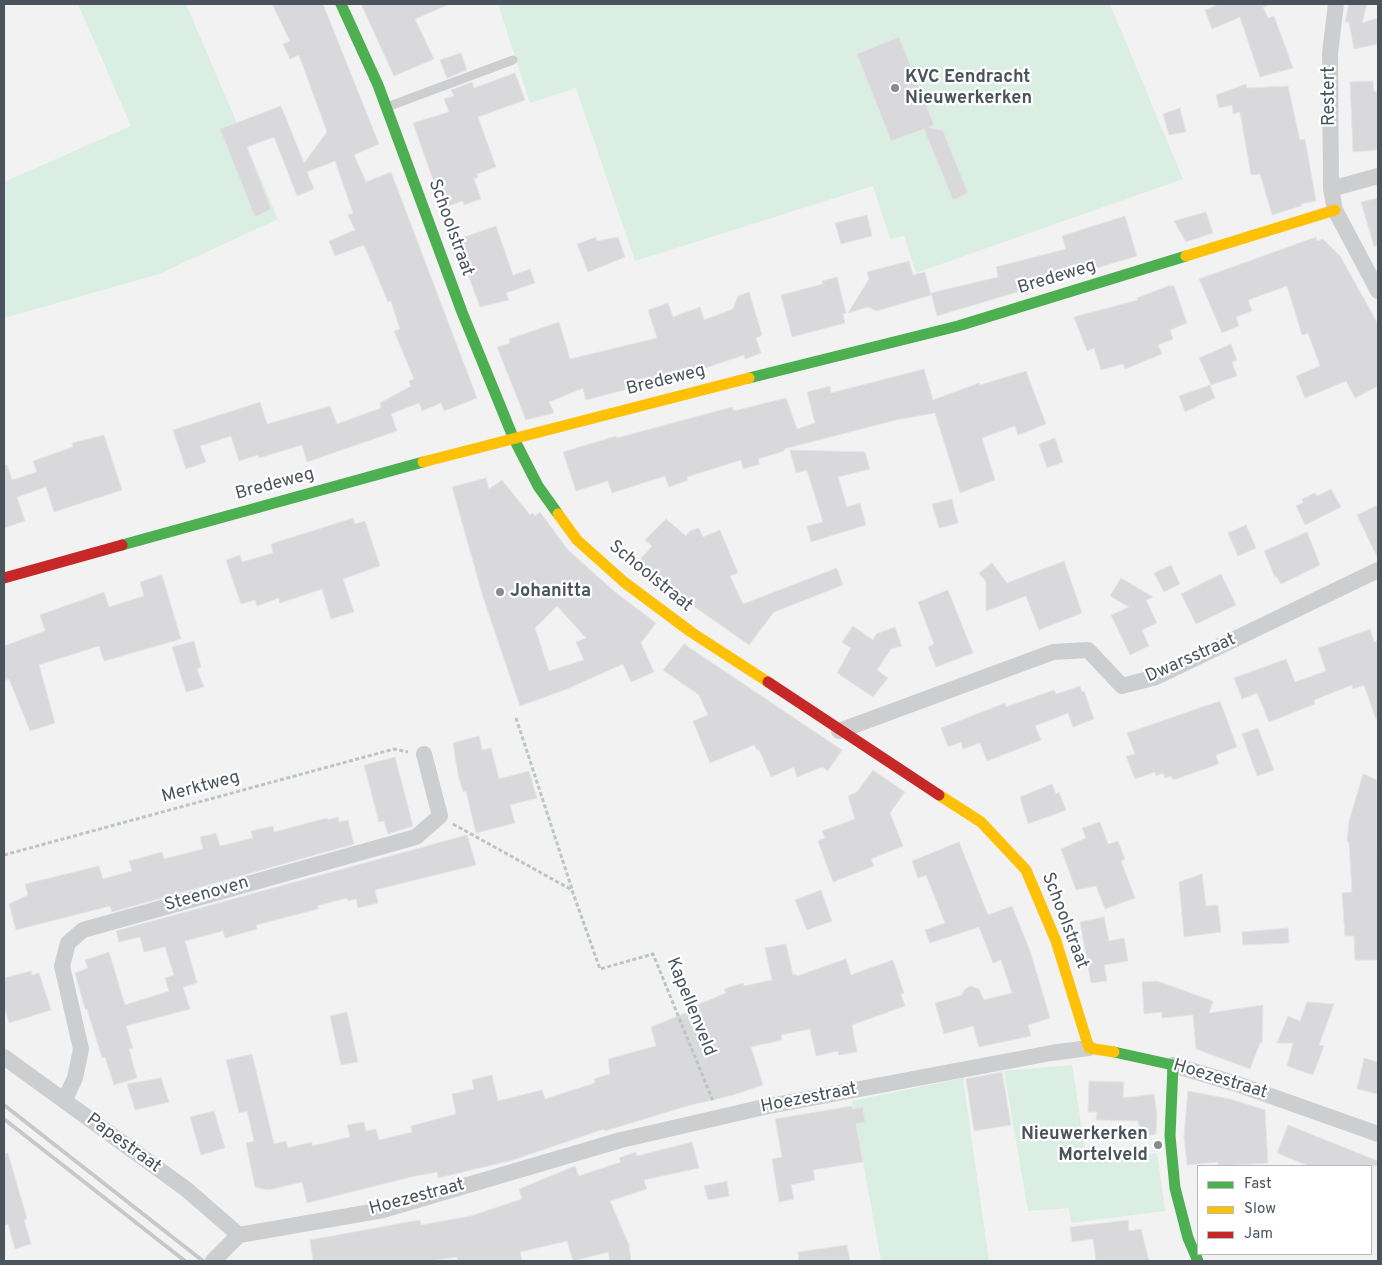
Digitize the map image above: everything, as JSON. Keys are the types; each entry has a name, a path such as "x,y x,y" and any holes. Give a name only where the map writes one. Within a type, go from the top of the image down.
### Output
{"street":[{"name":"Schoolstraat","path":"341,4 387,107 462,312 513,437 538,486 577,540 624,582 691,632 839,731 981,822 1026,870 1056,941 1089,1048"},
{"name":"Restert","path":"1336,4 1330,53 1331,190 1335,210 1378,291"},
{"path":"1331,190 1378,176"},
{"name":"Bredeweg","path":"4,578 513,437 958,326 1335,210"},
{"name":"Dwarsstraat","path":"839,731 1053,652 1088,650 1122,686 1156,677 1378,570"},
{"path":"424,754 440,816"},
{"name":"Steenoven","path":"64,1101 75,1078 81,1049 62,966 68,943 83,930 416,837 440,816"},
{"name":"Hoezestraat","path":"239,1235 382,1210 621,1140 719,1117 1051,1053 1089,1048 1132,1055 1237,1084 1378,1134"},
{"name":"Papestraat","path":"4,1057 186,1189 239,1235"},
{"path":"1173,1065 1170,1136 1175,1188 1188,1238 1198,1261"},
{"path":"213,1261 239,1235"}],"lane":[{"path":"387,107 513,60"}],"path":[{"path":"516,718 572,890"},
{"name":"Merktweg","path":"4,855 394,749 404,752"},
{"path":"440,816 572,890"},
{"name":"Kapellenveld","path":"572,890 600,969 653,954 719,1117"}],"green space":[{"path":"78,4 186,4 278,219 159,274 4,318 4,182 131,126"},
{"path":"498,4 1110,4 1183,179 916,273 904,236 890,239 873,186 635,261 576,88 530,103"},
{"path":"1072,1065 1087,1162 1157,1153 1165,1211 1071,1223 1069,1208 1028,1211 1004,1071"},
{"path":"963,1078 989,1261 881,1261 852,1101"}],"building":[{"path":"272,4 323,4 379,144 354,155 366,182 391,172 477,398 444,411 441,403 422,411 419,403 391,414 397,431 307,462 302,445 259,458 258,455 239,461 231,436 200,446 206,462 186,469 173,430 260,402 267,424 330,406 337,424 381,408 380,403 411,386 409,381 414,379 394,331 400,329 391,301 388,302 364,245 335,256 329,241 355,230 348,215 353,213 335,161 307,172 314,189 297,196 274,137 247,147 271,209 255,217 220,129 281,106 304,163 327,132 299,55 290,59 283,44 290,41"},
{"path":"361,4 450,4 415,19 434,59 394,76"},
{"path":"1219,4 1271,4 1263,7 1268,18 1274,16 1293,68 1260,77 1240,17 1212,29 1205,10"},
{"path":"1349,4 1367,4 1362,23 1378,18 1378,44 1354,49 1349,22 1345,22"},
{"name":"KVC Eendracht Nieuwerkerken","path":"899,37 934,125 928,127 943,131 968,193 953,200 924,129 891,141 857,54"},
{"path":"461,53 467,70 447,78 440,60"},
{"path":"515,73 525,100 478,117 496,167 477,174 478,177 474,179 481,199 464,205 463,201 443,208 413,123 449,112 444,99 454,96 451,90 472,82 474,88"},
{"path":"1373,81 1374,92 1378,91 1378,150 1353,152 1350,82"},
{"path":"1246,84 1247,88 1288,86 1300,140 1305,139 1316,201 1301,204 1301,206 1272,215 1260,174 1251,175 1240,112 1233,114 1232,105 1219,108 1216,95"},
{"path":"1180,108 1186,132 1169,135 1163,114"},
{"path":"1378,198 1378,246 1374,246 1361,202"},
{"path":"1206,212 1213,233 1186,242 1174,221"},
{"path":"867,215 872,236 841,244 835,223"},
{"path":"1125,216 1137,256 937,316 931,293 998,277 996,267 1066,249 1062,236"},
{"path":"496,226 513,275 530,269 535,283 506,293 509,300 480,307 460,253 466,251 462,238"},
{"path":"596,237 597,241 618,237 625,257 588,272 577,244"},
{"path":"1316,237 1317,241 1323,239 1340,256 1378,324 1378,386 1355,398 1346,381 1305,398 1296,376 1320,366 1308,333 1302,335 1287,286 1248,300 1252,311 1236,317 1239,326 1222,333 1199,279"},
{"path":"909,261 913,275 925,272 931,295 877,311 868,307 848,313 869,279 867,272"},
{"path":"837,277 846,313 843,314 845,323 792,337 781,295 823,284 822,281"},
{"path":"1168,286 1174,286 1187,323 1170,330 1173,339 1158,345 1162,354 1125,369 1123,364 1101,370 1094,348 1087,351 1074,317 1138,300 1137,298"},
{"path":"749,292 762,335 756,338 761,353 745,359 744,355 696,371 586,400 583,388 549,402 554,413 526,420 497,347 510,343 509,339 559,322 570,359 657,338 648,310 668,303 673,317 700,307 704,320 733,309 738,296"},
{"path":"1231,344 1237,360 1232,362 1237,376 1211,385 1199,358"},
{"path":"924,369 933,400 979,383 980,385 1026,371 1046,424 1018,435 1015,426 982,438 995,480 960,493 935,413 896,420 784,449 784,451 758,459 760,464 743,469 741,460 687,477 688,480 669,487 665,476 612,493 608,481 576,491 563,452 616,436 617,438 732,407 734,411 786,398 797,429 815,423 807,392 830,386 831,393"},
{"path":"1210,385 1215,398 1185,412 1179,396"},
{"path":"104,435 122,490 54,512 46,487 17,497 25,521 4,528 4,465 7,465 12,480 37,472 33,461 73,447 72,443"},
{"path":"1055,438 1063,462 1047,468 1039,444"},
{"path":"790,450 865,452 870,469 838,477 847,507 860,503 866,525 811,542 807,526 823,522 807,470 796,473"},
{"path":"486,478 489,489 502,480 530,515 533,513 535,516 540,512 568,550 615,592 656,623 641,643 654,672 631,682 623,664 567,689 520,706 483,597 452,487","holes":["557,606 586,638 576,642 584,660 549,671 535,628"]},
{"path":"1331,489 1341,507 1305,525 1296,506 1303,503 1302,499 1315,493 1317,496"},
{"path":"952,499 958,523 939,528 932,504"},
{"path":"1378,505 1378,559 1357,515"},
{"path":"353,518 355,524 365,521 380,566 343,579 354,612 331,619 322,589 280,603 279,598 257,606 255,600 241,604 226,560 240,555 242,562 273,553 271,544"},
{"path":"666,519 686,536 690,531 699,528 703,537 720,530 738,573 730,576 743,604 837,568 843,585 774,612 749,645 692,605 639,561 652,546 645,540"},
{"path":"1246,525 1256,548 1238,556 1228,533"},
{"path":"1307,532 1320,565 1281,584 1275,577 1264,551"},
{"path":"1064,561 1082,613 1039,630 1026,596 986,611 986,582 979,573 992,563 1007,583"},
{"path":"1171,565 1180,584 1164,592 1154,573"},
{"path":"1221,574 1236,605 1196,624 1181,594"},
{"path":"162,575 181,639 104,661 99,646 39,665 55,723 30,731 9,679 4,681 4,646 45,631 40,615 104,592 109,607 144,596 140,582"},
{"path":"1121,578 1153,597 1146,600 1157,623 1142,630 1149,646 1130,655 1111,615 1129,607 1110,596"},
{"path":"948,590 973,653 936,667 928,647 934,644 918,602"},
{"path":"853,626 873,640 876,634 895,627 902,646 891,649 877,670 888,678 873,697 837,673 851,648 842,642"},
{"path":"1370,629 1374,642 1378,640 1378,718 1376,719 1364,685 1353,689 1352,685 1314,700 1315,704 1269,722 1257,693 1242,699 1234,678 1286,659 1295,682 1326,671 1318,648"},
{"path":"194,641 201,667 197,669 204,687 186,692 172,647"},
{"path":"684,644 842,750 828,771 822,767 797,777 794,767 771,777 759,750 754,745 710,763 693,721 708,715 699,695 663,670"},
{"path":"1080,686 1082,692 1084,691 1094,719 1073,727 1068,713 1035,726 1041,740 987,761 980,743 963,749 961,742 948,747 941,728 1005,703 1006,707 1054,690 1056,694"},
{"path":"1220,701 1237,747 1216,755 1219,764 1173,780 1171,776 1165,778 1163,773 1156,776 1155,772 1135,779 1126,756 1135,754 1127,733"},
{"path":"1258,728 1274,770 1257,776 1242,734"},
{"path":"479,736 482,750 491,748 499,779 529,771 537,798 510,805 515,823 476,833 466,791 463,792 458,774 453,743"},
{"path":"395,757 413,826 388,834 384,821 379,822 364,765"},
{"path":"873,770 905,792 890,813 903,846 871,859 874,866 833,882 818,841 825,838 822,831 855,819 848,796 857,792"},
{"path":"1363,774 1377,780 1378,960 1355,960 1354,936 1345,936 1342,893 1352,892 1349,842 1347,842 1349,821"},
{"path":"1052,784 1056,794 1059,792 1066,810 1028,824 1020,797"},
{"path":"338,817 339,822 348,820 354,844 112,912 110,906 16,930 9,904 28,895 25,884 99,866 103,879 132,871 129,861 162,852 164,859 203,849 200,837 216,833 220,846 253,838 251,831 273,826 274,832 327,818 328,820"},
{"path":"1100,822 1108,844 1118,841 1125,859 1121,861 1135,898 1105,909 1096,886 1076,890 1061,849 1086,838 1082,828"},
{"path":"467,835 476,865 375,890 378,903 358,908 356,899 348,901 347,898 317,906 318,909 256,925 257,929 225,938 223,931 185,941 197,983 183,987 190,1009 126,1026 133,1048 129,1049 137,1078 114,1085 105,1057 102,1058 75,973 88,968 85,960 109,952 125,1005 169,991 165,978 174,975 165,947 144,952 140,937 119,942 116,931"},
{"path":"959,842 988,915 1012,906 1030,951 1050,1018 1028,1025 1031,1036 979,1047 973,1026 944,1034 935,1003 962,995 964,990 970,986 979,989 984,1000 1012,993 1001,960 993,963 979,927 930,943 925,930 945,923 926,875 918,878 912,861"},
{"path":"1202,874 1206,906 1218,905 1221,932 1184,937 1179,882"},
{"path":"821,890 832,921 807,930 795,900"},
{"path":"1104,917 1109,941 1124,938 1128,961 1104,965 1107,981 1091,983 1080,922"},
{"path":"1288,928 1289,943 1243,945 1242,932"},
{"path":"786,944 793,975 796,974 797,976 846,959 851,975 893,960 904,993 901,994 905,1006 852,1025 857,1052 839,1055 838,1051 816,1056 810,1029 781,1035 782,1040 751,1047 763,1085 605,1131 604,1129 513,1160 438,1178 437,1172 411,1177 307,1203 302,1182 268,1190 255,1187 246,1143 254,1141 247,1111 239,1113 226,1060 252,1054 274,1144 286,1141 288,1148 312,1142 312,1146 350,1137 347,1125 364,1122 366,1131 376,1129 379,1140 412,1132 411,1126 456,1114 452,1094 474,1089 472,1080 492,1075 498,1101 542,1090 545,1099 595,1083 594,1079 610,1074 608,1059 656,1046 651,1027 698,1008 697,1005 726,993 724,989 743,983 744,986 772,980 765,948"},
{"path":"31,971 32,975 39,973 51,1010 9,1023 4,1007 4,978"},
{"path":"1157,981 1213,1001 1209,1013 1263,1005 1262,1043 1260,1043 1250,1069 1196,1049 1193,1015 1162,1018 1162,1012 1144,1014 1142,982"},
{"path":"1307,1002 1334,1004 1319,1045 1324,1046 1313,1075 1287,1066 1293,1043 1277,1043 1288,1016 1300,1021"},
{"path":"347,1012 358,1062 341,1065 330,1016"},
{"path":"1364,1058 1378,1062 1378,1094 1357,1089"},
{"path":"1002,1072 1011,1125 974,1131 966,1079"},
{"path":"161,1078 169,1102 135,1110 127,1084"},
{"path":"1089,1081 1124,1082 1123,1098 1154,1094 1157,1114 1156,1134 1140,1137 1138,1121 1096,1120 1097,1112 1088,1112"},
{"path":"1188,1091 1230,1099 1265,1110 1268,1163 1218,1165 1218,1162 1187,1165 1184,1136"},
{"path":"852,1106 853,1109 863,1107 865,1122 856,1124 863,1162 813,1170 815,1180 791,1185 794,1199 779,1202 772,1159 782,1157 775,1119"},
{"path":"214,1111 225,1148 201,1155 190,1117"},
{"path":"1288,1125 1378,1161 1378,1166 1307,1165 1277,1153"},
{"path":"692,1142 699,1168 644,1180 647,1189 610,1201 629,1245 631,1261 610,1261 608,1252 573,1261 567,1241 520,1252 522,1261 458,1261 457,1257 430,1261 313,1261 310,1240 420,1220 421,1225 471,1216 522,1199 519,1189 575,1166 579,1176 621,1162 619,1158 636,1152 637,1156"},
{"path":"8,1153 27,1219 24,1220 31,1244 15,1249 8,1224 4,1226 4,1154"},
{"path":"727,1181 729,1196 708,1200 704,1186"},
{"path":"1128,1220 1129,1231 1141,1229 1149,1261 1096,1261 1093,1239 1072,1242 1070,1227"},
{"path":"847,1245 850,1261 799,1261 798,1252"}],"railway":[{"path":"4,1105 203,1261"},
{"path":"4,1119 185,1261"}],"traffic: fast":[{"path":"341,4 378,85 462,312 513,437 538,486 558,514"},
{"path":"749,378 958,326 1186,256"},
{"path":"122,545 423,462"},
{"path":"1114,1052 1173,1065 1170,1136 1175,1188 1188,1238 1198,1261"}],"traffic: slow":[{"path":"1186,256 1335,210"},
{"path":"423,462 749,378"},
{"path":"558,514 577,540 624,582 691,632 768,682"},
{"path":"939,795 981,822 1026,870 1056,941 1089,1048 1114,1052"}],"traffic: jam":[{"path":"4,578 122,545"},
{"path":"768,682 939,795"}],"place":[{"name":"KVC Eendracht Nieuwerkerken","path":"895,88"},
{"name":"Johanitta","path":"500,592"},
{"name":"Nieuwerkerken Mortelveld","path":"1158,1145"}]}
